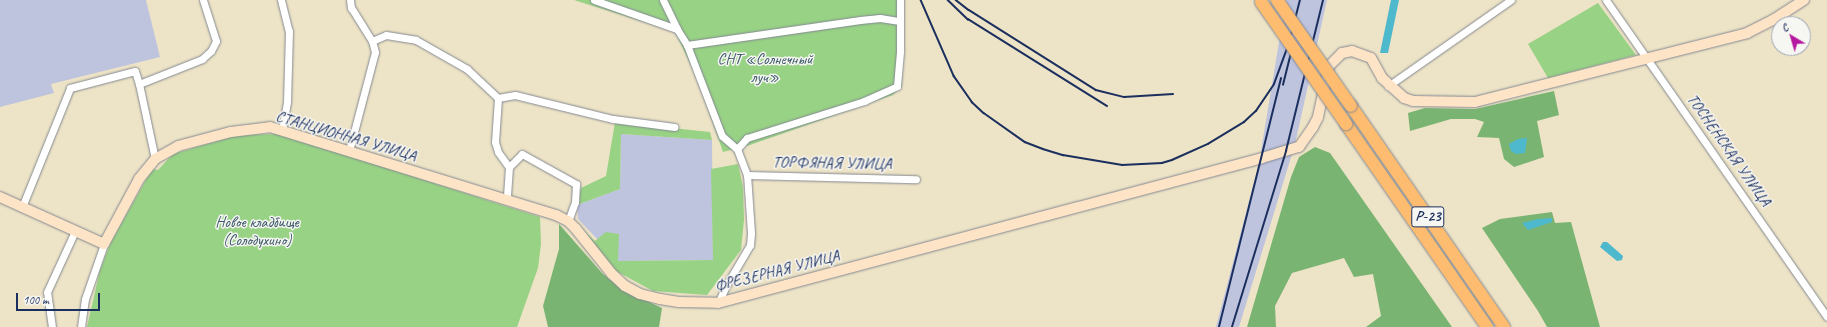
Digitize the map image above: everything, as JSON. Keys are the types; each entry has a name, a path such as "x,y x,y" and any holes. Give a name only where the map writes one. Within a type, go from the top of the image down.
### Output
{"highway":[{"name":"Р-23","path":"1277,0 1504,327"},
{"name":"Р-23","path":"1260,1 1487,327"}],"street":[{"path":"139,84 202,59 211,51 216,42 203,0"},
{"path":"281,0 289,31 287,102 282,130"},
{"path":"349,151 371,74 375,52 372,41 351,8 350,0"},
{"path":"594,0 677,29"},
{"path":"663,0 677,29 687,45 722,136 737,149 747,175 751,233 750,246 727,284 718,303"},
{"path":"737,149 747,138 864,101 897,86 900,0"},
{"path":"1511,0 1388,86 1404,98 1413,101 1475,102 1746,34 1773,20 1804,0"},
{"name":"ТОСНЕНСКАЯ УЛИЦА","path":"1606,0 1648,58 1827,317"},
{"path":"687,45 860,20 880,18 900,21"},
{"path":"372,41 386,35 416,40 467,69 498,98"},
{"name":"ФРЕЗЕРНАЯ УЛИЦА","path":"568,221 612,274 625,286 640,294 660,299 679,302 718,303 1299,147 1318,117 1329,66 1342,53 1352,51 1370,58 1388,86"},
{"path":"22,207 70,88 134,72 139,84 155,159"},
{"path":"498,98 515,95 613,119 674,127"},
{"path":"498,98 495,142 498,152 509,167 507,199"},
{"name":"СТАНЦИОННАЯ УЛИЦА","path":"80,327 85,299 104,244 139,178 155,159 178,146 231,132 270,127 282,130 549,212 568,221"},
{"path":"509,167 522,154 576,184 575,202 568,221"},
{"name":"ТОРФЯНАЯ УЛИЦА","path":"747,175 916,179"},
{"path":"0,197 104,244"},
{"path":"52,327 47,292 75,231"}],"shaded area":[{"path":"0,0 146,0 160,57 51,84 54,93 0,107"},
{"path":"1286,0 1327,0 1295,144 1239,327 1216,327 1259,163"},
{"path":"621,134 712,140 713,260 618,261 578,219 577,205 620,189"}],"green space":[{"name":"СНТ «Солнечный луч»","path":"574,0 900,0 903,5 902,86 893,95 750,145 723,152 696,76 675,32"},
{"path":"1598,3 1636,55 1548,78 1528,44"},
{"path":"1554,91 1559,115 1537,121 1544,157 1514,167 1504,159 1499,138 1477,137 1484,122 1475,119 1451,119 1410,131 1408,113 1425,108 1475,109"},
{"path":"615,122 710,132 712,140 621,134 620,189 577,205 581,188 606,176"},
{"name":"Новое кладбище (Солодухино)","path":"280,134 540,217 541,244 538,268 517,327 87,327 100,270 110,244 152,169 158,170 173,154 238,135"},
{"path":"1315,147 1330,153 1452,327 1366,327 1381,316 1373,274 1354,277 1344,258 1292,273 1275,306 1276,327 1247,327 1291,177 1299,157"},
{"path":"738,164 743,187 744,220 741,250 707,295 653,291 616,271 583,233 584,231 595,241 606,232 619,234 618,261 713,260 711,169"},
{"path":"1552,212 1555,223 1571,222 1600,327 1547,327 1538,311 1482,228 1500,219"},
{"path":"559,224 602,273 621,289 662,308 659,327 548,327 543,306 559,249"}],"water":[{"path":"1391,0 1399,0 1388,53 1380,53"},
{"path":"1527,138 1525,153 1516,154 1511,151 1509,144 1518,139"},
{"path":"1552,218 1552,222 1528,230 1522,223 1538,219"},
{"path":"1603,242 1607,242 1623,256 1622,260 1617,261 1600,247"}],"railway":[{"path":"921,0 954,76 972,102 984,113 1025,142 1043,149 1063,155 1122,165 1162,163 1172,160 1208,144 1244,122 1256,111 1274,84 1289,43"},
{"path":"948,0 968,19 1107,106"},
{"path":"956,0 969,10 1096,90 1124,97 1173,94"},
{"path":"1288,47 1300,0"},
{"path":"1232,327 1286,151 1323,0"},
{"path":"1283,85 1291,54"},
{"path":"1219,327 1281,79"}]}
